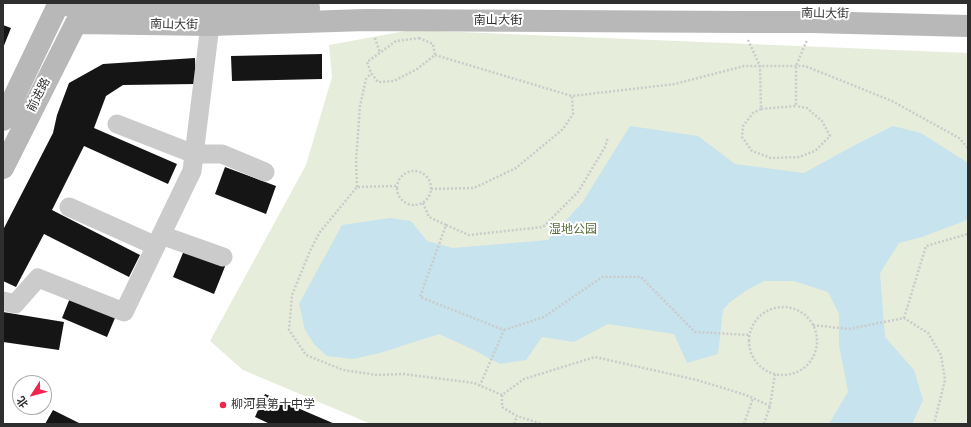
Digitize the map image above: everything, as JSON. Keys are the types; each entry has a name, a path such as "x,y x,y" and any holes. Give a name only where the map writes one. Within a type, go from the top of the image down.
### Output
{"street":[{"name":"南山大街","path":"58,4 968,15"},
{"name":"前进路","path":"3,120 58,4"},
{"name":"南山大街","path":"76,23 210,25 374,20 812,22 968,26"},
{"name":"前进路","path":"3,168 76,23"},
{"path":"3,301 15,304 38,278 124,312 192,170 210,25"},
{"path":"117,124 194,154 222,154 265,172"},
{"path":"69,207 159,241 223,257"}],"path":[{"path":"745,35 760,66 761,109"},
{"path":"419,38 433,44 435,55 417,69 394,81 378,82 371,73 367,62 396,40 419,38"},
{"path":"796,106 796,66 808,39"},
{"path":"435,55 572,96 676,84 744,66 805,66 892,101 959,138 968,148"},
{"path":"371,73 366,79 360,106 356,161 357,188 320,232 310,251 292,295 289,330 306,355 343,370 377,375 404,374 474,383 502,395"},
{"path":"431,189 474,188 516,168 563,129 573,114 572,96"},
{"path":"796,106 807,108 822,121 830,136 815,151 799,157 771,158 752,151 742,137 743,126 753,113 761,109 796,106"},
{"path":"423,203 429,217 469,235 543,227 578,192 605,147 608,136"},
{"path":"412,170 424,173 431,183 431,189 430,195 423,203 412,205 402,201 397,192 396,186 402,175 412,170"},
{"path":"357,188 396,186"},
{"path":"446,225 420,296 504,330 544,318 602,277 641,278 695,332 750,335"},
{"path":"904,318 926,246 968,234"},
{"path":"778,307 788,307 798,310 807,316 813,325 817,335 817,347 813,357 806,366 797,372 786,375 775,374 766,370 758,363 753,355 750,345 750,335 753,325 759,317 768,311 778,307"},
{"path":"813,325 849,329 904,318 928,333 942,355 945,380 934,424"},
{"path":"480,385 504,330"},
{"path":"502,395 524,378 595,357 697,380 746,395 770,406"},
{"path":"764,424 770,406 775,374"},
{"path":"502,395 502,407 517,416 542,424"},
{"path":"744,424 753,398"},
{"path":"514,424 517,416"}],"green space":[{"name":"湿地公园","path":"411,30 968,53 968,419 966,424 371,424 243,370 210,341 306,165 332,77 329,45"}],"water":[{"path":"630,126 698,136 735,164 804,173 893,126 921,133 968,163 967,220 922,237 899,243 880,273 885,337 914,370 923,400 912,424 829,424 848,392 839,345 839,314 828,292 794,281 764,281 747,290 729,303 723,310 718,354 687,363 674,334 608,324 574,342 542,337 526,360 500,364 439,334 380,353 353,359 327,356 314,344 305,330 299,304 342,225 390,218 411,221 427,241 453,248 548,240 582,203"}],"building":[{"path":"3,25 11,28 3,48"},
{"path":"322,54 322,79 232,81 231,56"},
{"path":"195,58 196,84 123,85 106,96 94,128 177,164 168,184 84,146 52,210 140,255 129,277 44,234 16,287 3,281 3,230 53,133 57,115 69,83 103,64"},
{"path":"225,167 276,186 266,214 215,194"},
{"path":"185,248 226,264 214,294 173,277"},
{"path":"70,298 115,318 107,337 62,318"},
{"path":"3,312 64,322 59,350 3,342"},
{"path":"265,394 335,424 270,424 255,417"},
{"path":"53,410 81,424 45,424 50,415 52,415"}],"place":[{"name":"柳河县第十中学","path":"223,405"}]}
